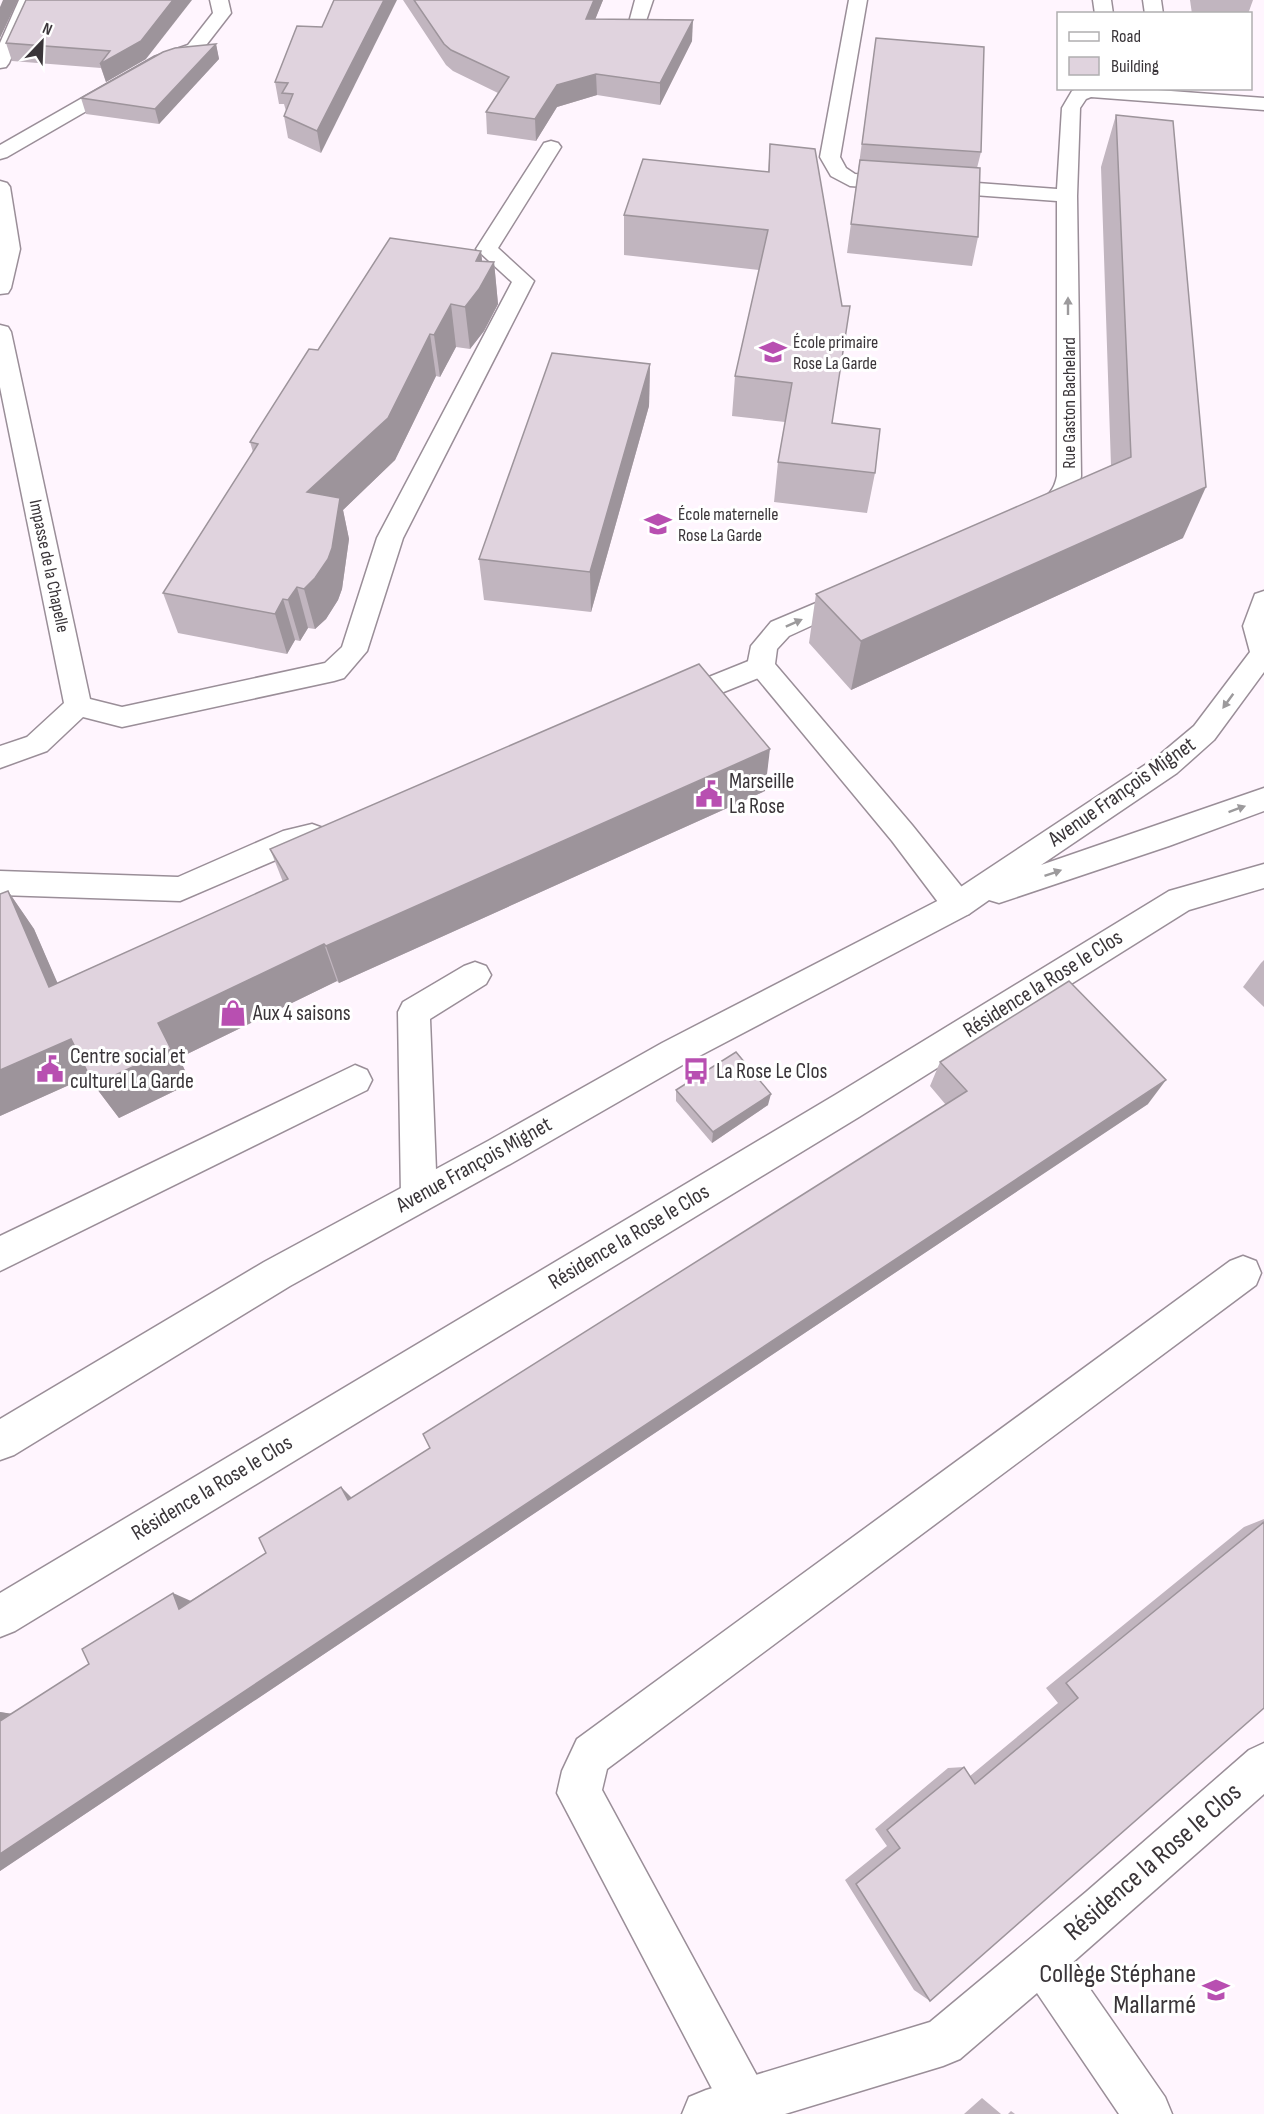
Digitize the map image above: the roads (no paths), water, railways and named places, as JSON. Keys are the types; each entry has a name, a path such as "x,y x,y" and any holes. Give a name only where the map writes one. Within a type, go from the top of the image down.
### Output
{"street":[{"path":"0,63 28,0"},
{"path":"0,153 160,60 194,49 222,13 219,0"},
{"path":"637,26 644,0"},
{"path":"858,0 830,157 838,172 850,180 1067,196"},
{"name":"Rue Gaston Bachelard","path":"1014,524 1054,505 1067,490 1070,476 1067,196 1071,108 1079,95 1089,91 1168,93 1264,104"},
{"path":"0,758 37,744 78,706 122,717 334,671 354,651 390,538 523,281 487,249 551,147"},
{"path":"0,187 9,249 0,288"},
{"name":"Impasse de la Chapelle","path":"0,332 78,706"},
{"path":"876,586 780,629 764,646 761,666 902,833 958,905"},
{"path":"1263,655 1256,626 1264,600"},
{"name":"Avenue François Mignet","path":"0,1441 277,1274 674,1053 958,905 1167,765 1203,733 1263,655"},
{"path":"651,712 761,666"},
{"name":"Avenue François Mignet","path":"958,905 1158,838 1264,799"},
{"path":"0,883 231,889 297,865 339,838"},
{"name":"Résidence la Rose le Clos","path":"0,1616 847,1106 1180,900 1264,876"},
{"path":"419,1196 414,1012 475,975"},
{"path":"0,1254 355,1080"},
{"path":"730,2110 579,1792 584,1771 592,1754 1243,1273"},
{"name":"Résidence la Rose le Clos","path":"730,2110 943,2042 1264,1765"},
{"path":"1041,1959 1148,2114"}],"place":[{"name":"École primaire Rose La Garde","path":"773,352"},
{"name":"École maternelle Rose La Garde","path":"658,524"},
{"name":"Marseille La Rose","path":"709,794"},
{"name":"Aux 4 saisons","path":"233,1013"},
{"name":"Centre social et culturel La Garde","path":"50,1069"},
{"name":"La Rose Le Clos","path":"696,1071"},
{"name":"Collège Stéphane Mallarmé","path":"1216,1990"}]}
